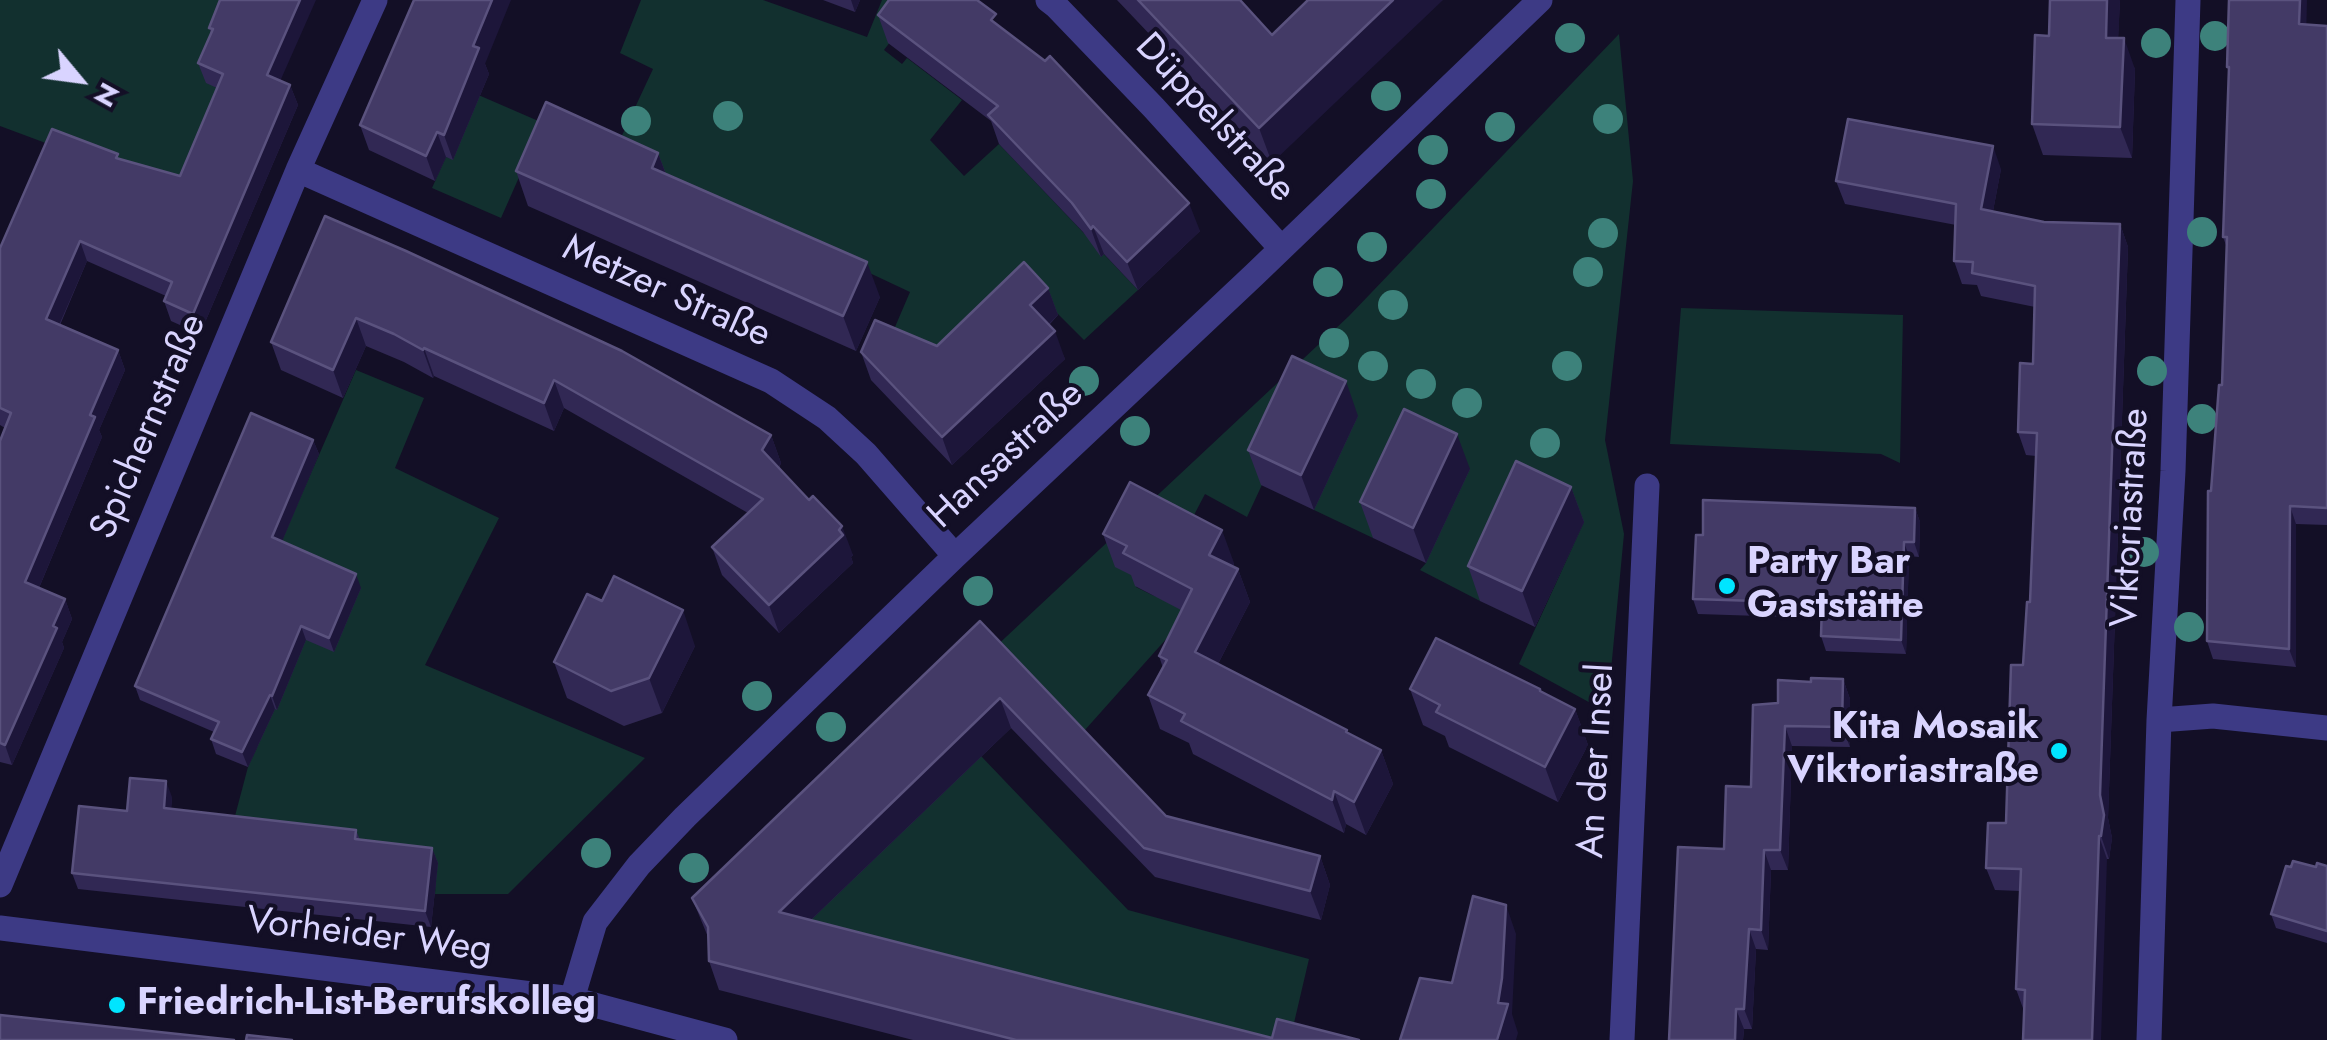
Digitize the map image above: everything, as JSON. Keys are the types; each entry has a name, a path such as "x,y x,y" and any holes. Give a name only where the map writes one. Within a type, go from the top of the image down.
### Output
{"street":[{"name":"Spichernstraße","path":"0,885 298,170 374,0"},
{"name":"Düppelstraße","path":"1048,0 1142,95 1281,248"},
{"name":"Hansastraße","path":"572,999 595,922 640,865 685,818 1540,0"},
{"name":"Viktoriastraße","path":"2148,1040 2159,720 2173,471 2188,0"},
{"name":"Metzer Straße","path":"298,170 771,381 827,418 866,454 955,556"},
{"name":"An der Insel","path":"1622,1040 1647,486"},
{"path":"2159,720 2213,716 2327,728"},
{"name":"Vorheider Weg","path":"0,928 572,999 725,1040"}],"green space":[{"path":"0,0 242,0 230,94 188,196 0,126"},
{"path":"641,0 763,0 867,37 882,0 922,0 884,50 902,64 907,58 962,100 930,140 964,176 999,144 1138,290 1084,340 1034,290 930,391 886,348 910,292 795,238 610,161 653,69 620,53"},
{"path":"1619,34 1633,181 1605,440 1624,534 1607,712 1519,664 1584,522 1529,496 1480,601 1420,570 1426,563 1417,444 1373,538 1314,510 1305,392 1247,517 1205,494 1183,536 1139,579 1136,587 1207,615 1176,628 1076,740 991,651 1349,316"},
{"path":"460,87 543,123 501,218 432,188 446,157 453,159 462,137"},
{"path":"1681,308 1903,315 1900,463 1881,454 1670,444"},
{"path":"356,370 424,398 395,468 499,518 425,665 645,758 508,894 435,894 437,863 231,831 257,748 278,549"},
{"path":"981,756 1128,910 1309,959 1290,1040 1186,1040 789,929"}],"building":[{"path":"220,0 300,0 267,75 290,85 193,314 164,301 172,282 80,241 46,319 118,350 90,415 95,417 25,582 65,599 53,626 57,628 5,745 0,743 0,441 11,413 0,408 0,248 52,129 118,154 116,158 180,176 223,74 198,63"},
{"path":"414,0 492,0 473,46 479,48 444,135 437,132 426,156 360,125"},
{"path":"889,0 977,0 996,14 991,20 1045,61 1050,56 1189,203 1127,262 1093,226 1091,229 1072,203 988,115 998,106 878,15"},
{"path":"1138,0 1240,0 1272,35 1308,0 1393,0 1259,128"},
{"path":"2050,0 2107,0 2106,38 2124,38 2120,127 2032,124 2035,35 2049,36"},
{"path":"2229,0 2300,0 2299,24 2327,26 2327,508 2290,506 2289,649 2207,641 2208,491 2222,385"},
{"path":"546,102 658,153 652,168 867,262 843,316 516,171"},
{"path":"1848,119 1993,146 1981,209 2044,222 2120,224 2100,795 2104,815 2099,836 2092,1040 2023,1040 2025,990 2016,989 2021,869 1986,868 1988,823 2006,823 2011,665 2023,665 2030,602 2037,433 2018,432 2020,363 2033,364 2035,286 1972,273 1973,262 1954,261 1956,204 1836,181"},
{"path":"325,216 622,351 771,435 762,450 809,500 813,496 842,526 839,530 843,535 769,605 712,547 763,499 554,380 544,403 356,318 333,370 271,342"},
{"path":"1024,262 1048,288 1030,305 1055,331 942,437 861,352 875,320 937,346"},
{"path":"1292,356 1346,381 1301,475 1248,450"},
{"path":"1404,409 1457,434 1413,528 1360,502"},
{"path":"251,413 313,440 272,537 356,574 329,638 301,626 272,696 242,752 211,739 219,722 135,686"},
{"path":"1516,461 1571,487 1522,591 1468,566"},
{"path":"1130,482 1222,530 1209,555 1238,569 1195,652 1381,750 1354,802 1334,791 1332,800 1181,721 1185,714 1148,695 1167,660 1159,656 1192,589 1123,553 1127,546 1103,534"},
{"path":"1703,500 1915,508 1914,542 1904,542 1901,640 1821,636 1822,603 1693,599 1696,535 1703,535"},
{"path":"614,576 683,610 649,678 611,691 554,662 587,594 602,601"},
{"path":"980,621 1166,816 1320,856 1310,891 1144,848 1000,698 779,912 1272,1038 1277,1019 1359,1040 1016,1040 709,961 708,927 692,898"},
{"path":"1436,638 1575,709 1545,767 1436,712 1440,705 1410,689"},
{"path":"1811,678 1843,679 1842,727 1785,726 1780,850 1764,850 1761,930 1749,929 1744,1009 1736,1009 1735,1040 1669,1040 1678,847 1724,849 1726,786 1751,787 1753,705 1778,703 1778,680 1811,682"},
{"path":"130,778 166,781 164,808 356,830 355,839 432,848 425,911 72,873 79,806 127,811"},
{"path":"2293,861 2327,866 2327,931 2271,914 2286,866 2291,867"},
{"path":"1473,896 1506,905 1498,1003 1508,1004 1497,1040 1400,1040 1420,978 1452,983"},
{"path":"0,1015 234,1040 0,1040"},
{"path":"247,1035 292,1040 246,1040"}],"place":[{"name":"Party Bar Gaststätte","path":"1727,586"},
{"name":"Kita Mosaik Viktoriastraße","path":"2059,751"},
{"name":"Friedrich-List-Berufskolleg","path":"117,1005"}]}
